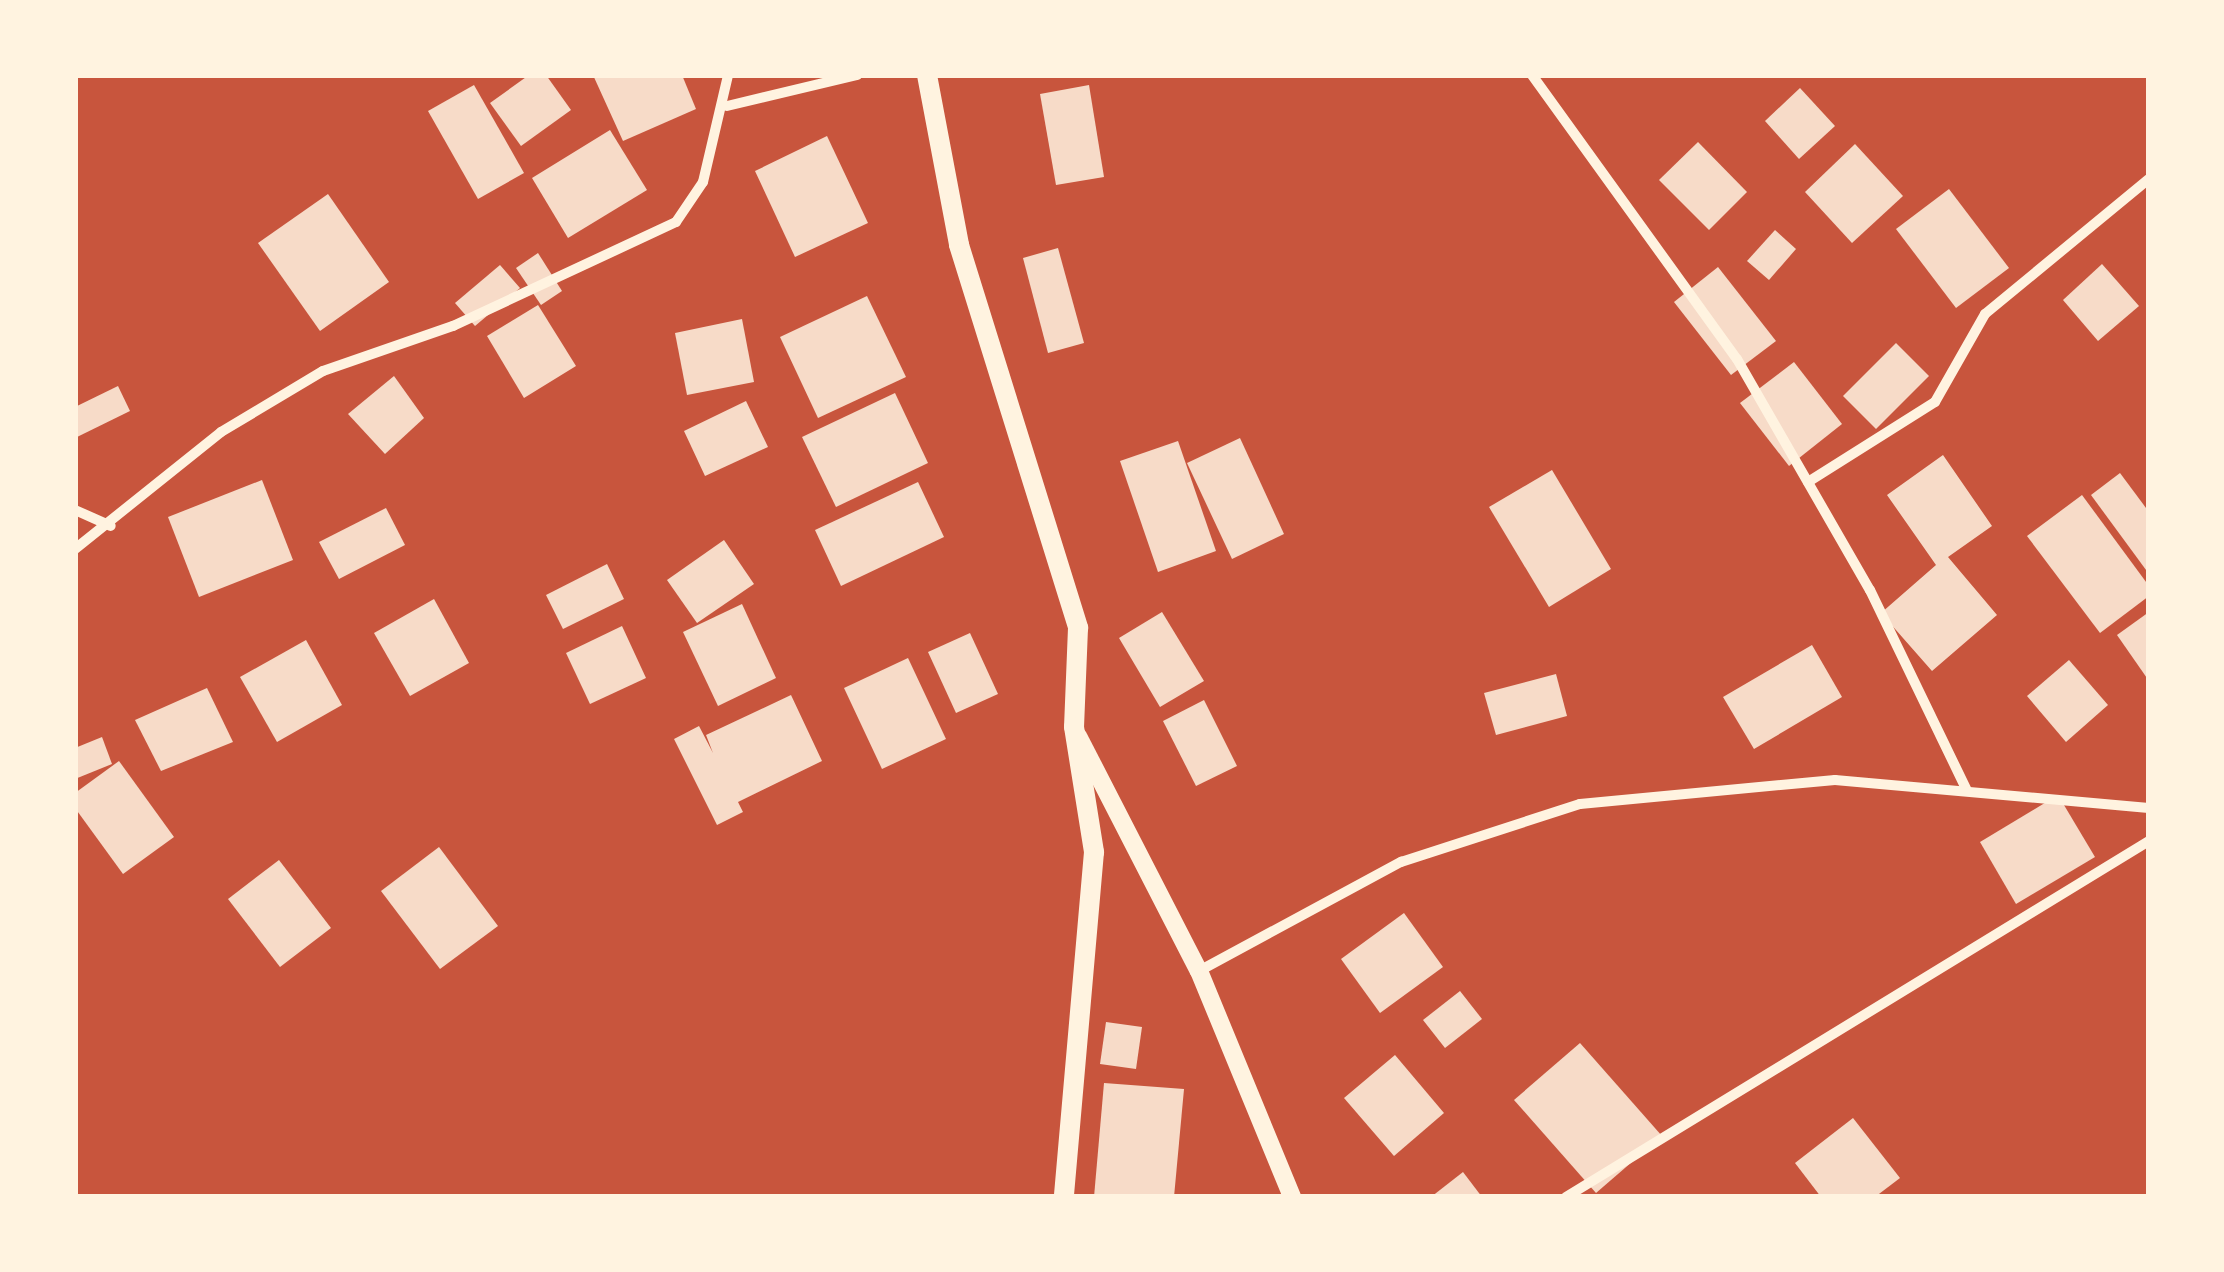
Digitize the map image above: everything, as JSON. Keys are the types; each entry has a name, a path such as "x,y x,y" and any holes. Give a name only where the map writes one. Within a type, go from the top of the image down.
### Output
{"main road":[{"path":"928,75 959,245 1078,628 1074,727 1094,852 1064,1197"}],"street":[{"path":"75,549 111,526 221,432 323,371 453,326 676,222 702,182 727,106 728,75"},
{"path":"727,106 857,75"},
{"path":"1532,75 1736,359 1808,482 1966,789"},
{"path":"1808,482 1935,402 1985,314 2149,180"},
{"path":"75,510 111,526"},
{"path":"1074,727 1199,971 1292,1197"},
{"path":"1199,971 1401,862 1580,804 1835,780 2149,808"},
{"path":"1566,1197 2149,840"}],"building":[{"path":"529,75 546,75 571,110 521,146 490,103"},
{"path":"593,75 682,75 696,109 623,141"},
{"path":"474,85 524,173 478,199 428,111"},
{"path":"1089,85 1104,177 1056,185 1040,94"},
{"path":"1800,88 1835,126 1799,159 1765,121"},
{"path":"610,130 647,190 568,238 532,178"},
{"path":"827,136 868,223 795,257 755,171"},
{"path":"1698,142 1747,192 1709,230 1659,180"},
{"path":"1855,144 1903,196 1852,243 1805,192"},
{"path":"1949,189 2009,268 1956,308 1896,229"},
{"path":"328,194 389,282 320,331 258,243"},
{"path":"1775,230 1796,249 1769,280 1747,261"},
{"path":"1058,248 1084,343 1048,353 1023,258"},
{"path":"538,253 562,291 541,305 516,268"},
{"path":"2102,264 2139,306 2098,341 2063,300"},
{"path":"500,265 520,288 475,326 455,303"},
{"path":"1718,267 1776,341 1731,375 1674,302"},
{"path":"867,296 906,377 818,418 780,337"},
{"path":"538,305 576,366 524,398 487,336"},
{"path":"742,319 754,382 687,395 675,333"},
{"path":"1896,343 1929,376 1876,429 1843,396"},
{"path":"1794,362 1842,424 1789,466 1740,403"},
{"path":"394,376 424,418 385,454 348,414"},
{"path":"118,386 130,411 75,438 75,407"},
{"path":"895,393 928,463 836,507 802,437"},
{"path":"746,401 768,447 705,476 684,431"},
{"path":"1240,438 1284,534 1232,559 1187,463"},
{"path":"1178,441 1216,551 1158,572 1120,461"},
{"path":"1943,455 1992,526 1948,557 1997,615 1932,671 1881,613 1936,565 1887,495"},
{"path":"1552,470 1611,569 1549,607 1489,507"},
{"path":"2120,473 2149,512 2149,574 2091,495"},
{"path":"262,480 293,560 199,597 168,517"},
{"path":"918,482 944,537 841,586 815,530"},
{"path":"2082,495 2149,586 2149,596 2100,633 2027,536"},
{"path":"386,508 405,545 339,579 319,542"},
{"path":"724,540 754,584 697,623 667,580"},
{"path":"607,564 624,599 563,629 546,595"},
{"path":"434,599 469,663 410,696 374,633"},
{"path":"742,604 776,678 718,706 683,632"},
{"path":"1162,612 1204,681 1160,707 1119,638"},
{"path":"2149,612 2149,681 2117,635"},
{"path":"622,626 646,678 590,704 566,653"},
{"path":"970,633 998,694 956,713 928,652"},
{"path":"306,640 342,705 277,742 240,677"},
{"path":"1812,645 1842,697 1754,749 1723,697"},
{"path":"908,658 946,739 882,769 844,688"},
{"path":"2069,660 2108,705 2066,742 2027,696"},
{"path":"1556,674 1567,716 1496,735 1484,693"},
{"path":"207,688 233,742 161,771 135,720"},
{"path":"791,695 822,761 738,802 743,812 717,825 674,739 699,726 713,753 706,735"},
{"path":"1204,700 1237,766 1196,786 1163,721"},
{"path":"102,737 112,764 75,779 75,748"},
{"path":"119,761 174,837 123,874 75,808 75,793"},
{"path":"2058,795 2095,857 2016,904 1980,842"},
{"path":"439,847 498,926 440,969 381,891"},
{"path":"279,860 331,928 280,967 228,899"},
{"path":"1404,913 1443,967 1380,1013 1341,959"},
{"path":"1460,991 1482,1019 1445,1048 1423,1020"},
{"path":"1106,1022 1142,1027 1136,1069 1100,1064"},
{"path":"1580,1043 1662,1136 1596,1193 1514,1100"},
{"path":"1395,1055 1444,1113 1394,1156 1344,1098"},
{"path":"1104,1083 1184,1089 1174,1197 1094,1197"},
{"path":"1853,1118 1900,1178 1875,1197 1821,1197 1795,1163"},
{"path":"1463,1172 1482,1197 1431,1197"}]}
